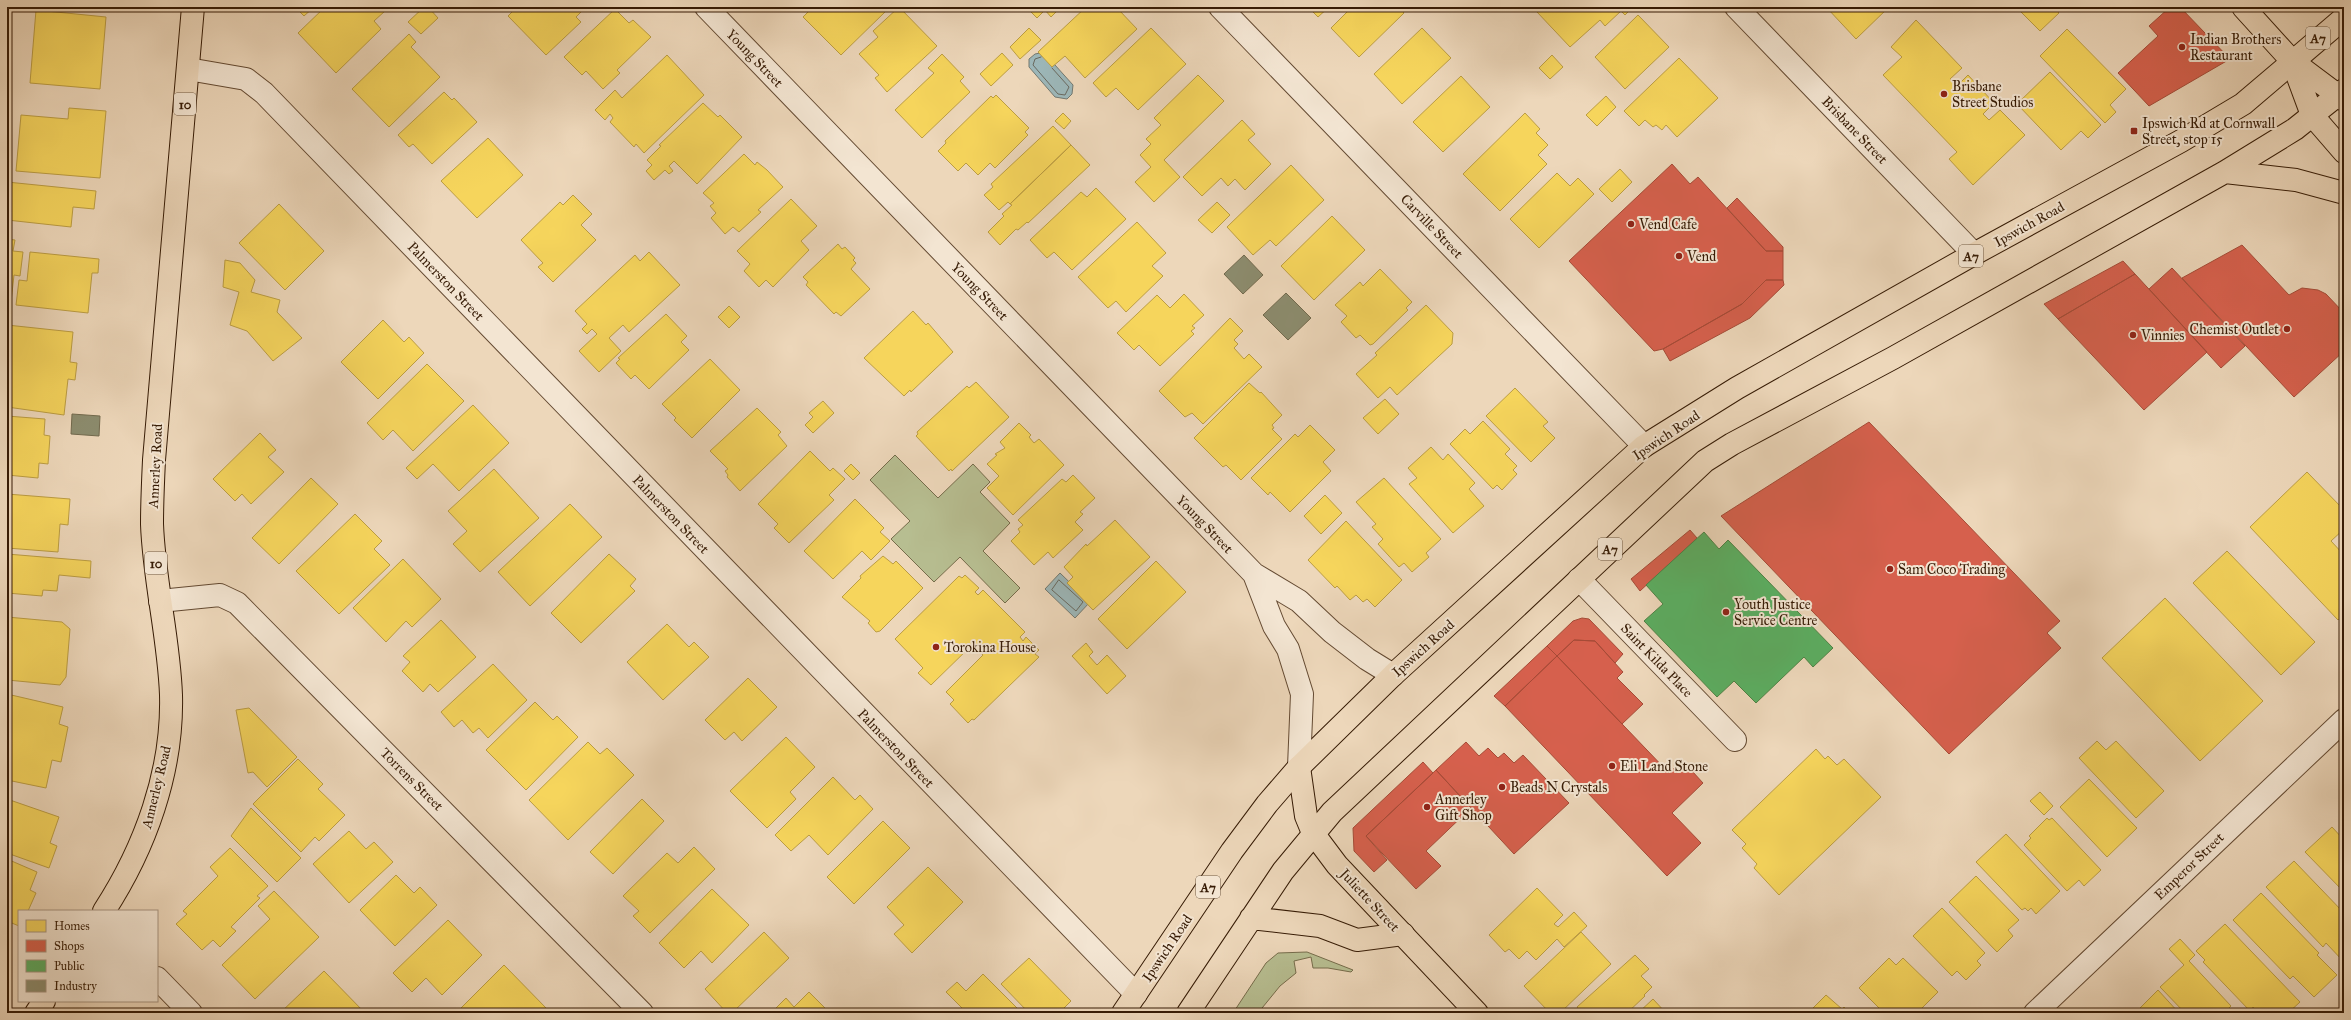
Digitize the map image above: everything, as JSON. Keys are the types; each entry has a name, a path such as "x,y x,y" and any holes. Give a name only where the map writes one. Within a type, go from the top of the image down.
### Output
{"main road":[{"name":"Annerley Road","path":"105,910 125,879 142,842 154,807 163,769 169,730 171,695 152,524 154,460 193,7"},
{"path":"2243,7 2292,60 2342,95"},
{"name":"Ipswich Road","path":"1123,1013 1266,804 1299,767 1393,675 1644,446 1737,388 1974,254 2181,142 2243,104 2292,60 2344,18"},
{"path":"2292,60 2312,115 2344,152"},
{"name":"A7","path":"1188,1013 1291,859 1313,832 1364,780 1704,461 1732,444 1894,358 2225,172 2295,129 2312,115 2342,95"},
{"path":"2225,172 2296,180 2344,193"},
{"name":"Juliette Street","path":"1299,767 1306,816 1313,832 1338,865 1477,1013"},
{"path":"1251,918 1320,926 1357,940 1403,934"},
{"path":"36,1013 43,1002"}],"street":[{"name":"Young Street","path":"706,7 1254,574 1299,602 1332,632 1367,659 1393,675"},
{"name":"Carville Street","path":"1220,7 1644,446"},
{"name":"Brisbane Street","path":"1736,7 1974,254"},
{"name":"Palmerston Street","path":"188,69 246,79 264,93 1136,994"},
{"name":"Young Street","path":"1254,574 1274,626 1288,649 1302,694 1299,767"},
{"name":"Saint Kilda Place","path":"1579,579 1735,740"},
{"name":"Torrens Street","path":"160,601 220,595 237,603 642,1013"},
{"name":"Emperor Street","path":"2035,1013 2344,720"},
{"path":"158,979 191,1013"}],"green space":[{"path":"895,455 938,498 973,464 990,482 980,492 1010,523 983,551 1020,588 1005,603 960,557 934,582 891,539 910,521 870,480"},
{"path":"1307,952 1353,970 1351,972 1328,968 1313,968 1311,957 1294,961 1296,973 1280,986 1258,1013 1233,1013 1266,963 1278,953"}],"water":[{"path":"1040,53 1046,55 1073,85 1072,94 1067,99 1055,97 1029,67 1029,59 1035,54"},
{"path":"1060,573 1090,602 1075,618 1045,589"}],"building: Homes":[{"path":"295,7 314,7 304,16"},
{"path":"325,7 382,7 385,11 374,21 381,29 336,73 298,33"},
{"path":"424,7 428,7 438,18 421,34 408,22"},
{"path":"517,7 586,7 576,17 581,22 546,55 508,16"},
{"path":"813,7 882,7 886,11 841,55 803,17"},
{"path":"899,7 937,46 887,92 875,78 879,75 859,54 878,37 873,31"},
{"path":"1026,7 1061,7 1051,17 1045,10 1037,18"},
{"path":"1086,7 1121,7 1118,9 1137,29 1085,78 1065,56 1052,67 1038,52"},
{"path":"1308,7 1329,7 1318,17"},
{"path":"1352,7 1399,7 1404,13 1359,57 1331,28"},
{"path":"1541,7 1633,7 1625,15 1621,11 1605,26 1600,20 1570,47 1537,12"},
{"path":"1889,7 1856,39 1827,8"},
{"path":"2022,7 2053,7 2059,13 2040,31 2019,10"},
{"path":"615,9 629,23 633,20 651,37 617,70 620,73 603,89 586,71 582,75 564,57"},
{"path":"36,10 106,17 100,89 30,83"},
{"path":"1638,15 1669,47 1625,89 1595,57"},
{"name":"Brisbane Street Studios","path":"1916,20 1962,68 1950,79 1957,86 1968,75 1994,103 1983,114 1989,120 2000,110 2025,135 1973,185 1949,159 1957,152 1883,75 1902,57 1891,47"},
{"path":"1029,28 1041,40 1020,59 1010,47"},
{"path":"1151,28 1186,64 1138,110 1116,88 1106,97 1093,83"},
{"path":"1422,28 1451,58 1402,104 1374,74"},
{"path":"2067,29 2126,89 2110,105 2116,112 2105,123 2040,56"},
{"path":"409,34 416,42 411,47 440,77 389,127 352,89"},
{"path":"1002,53 1013,65 991,86 980,74"},
{"path":"942,54 964,77 960,81 970,92 922,138 895,110 934,73 928,68"},
{"path":"667,55 704,95 644,153 636,144 634,147 610,122 613,118 610,114 605,120 595,110 615,90 622,98"},
{"path":"1552,55 1563,67 1550,79 1539,68"},
{"path":"1679,58 1718,98 1677,137 1666,125 1662,130 1656,125 1653,127 1645,120 1639,126 1624,111"},
{"path":"2050,72 2101,125 2088,138 2081,131 2061,150 2017,104"},
{"path":"1198,75 1224,101 1164,160 1180,177 1154,202 1135,182 1151,167 1140,155 1151,144 1146,139 1161,125 1154,118"},
{"path":"1461,76 1490,107 1443,152 1413,122"},
{"path":"444,92 452,100 454,98 477,122 432,164 413,144 409,147 398,135"},
{"path":"996,95 1029,128 1025,132 1028,135 995,168 990,163 978,175 966,163 958,171 938,151 946,143 945,141 991,96 993,98"},
{"path":"1606,96 1616,107 1597,126 1586,115"},
{"path":"703,103 718,117 720,115 742,137 697,184 674,161 669,166 673,171 669,174 665,170 654,180 646,171 652,165 647,160 661,146 659,145"},
{"path":"69,108 106,111 100,178 16,171 21,115 68,119"},
{"path":"1063,113 1071,121 1064,129 1055,121"},
{"path":"1525,113 1540,129 1536,133 1548,145 1538,155 1547,164 1500,211 1463,174"},
{"path":"1242,120 1255,134 1248,140 1271,164 1245,190 1235,179 1228,186 1221,178 1202,196 1183,177"},
{"path":"1053,126 1071,145 1010,204 1008,202 999,210 984,195 993,187 991,184"},
{"path":"488,138 523,175 477,218 441,181"},
{"path":"1071,145 1090,165 1028,223 1027,222 1018,230 1016,229 1000,245 988,232 1004,216 1002,214 1012,205 1010,204"},
{"path":"744,154 755,165 757,162 767,170 783,187 758,210 761,212 739,232 733,227 725,234 711,218 716,213 710,206 714,203 703,193"},
{"path":"1291,165 1324,200 1276,246 1270,240 1253,255 1227,227"},
{"path":"1620,169 1632,182 1612,202 1599,189"},
{"path":"1557,173 1570,186 1578,178 1594,194 1539,248 1510,219"},
{"path":"7,182 96,191 94,209 73,207 71,227 7,220"},
{"path":"1096,188 1126,219 1072,270 1054,252 1047,258 1030,240 1081,192 1087,197"},
{"path":"573,195 592,214 581,225 596,240 553,282 538,267 543,263 521,240 560,202 563,205"},
{"path":"791,199 817,226 801,241 809,250 773,287 766,280 759,287 744,271 750,264 737,251"},
{"path":"1217,202 1230,215 1212,233 1198,220"},
{"path":"279,204 324,251 285,290 239,243"},
{"path":"1332,216 1365,250 1314,300 1281,266"},
{"path":"1137,222 1166,253 1152,266 1163,276 1126,312 1116,301 1108,308 1078,277"},
{"path":"7,239 15,240 13,251 23,252 20,276 14,275 10,311 7,310"},
{"path":"838,244 842,249 845,247 855,258 853,260 856,263 851,269 870,289 841,316 836,312 834,314 806,285 808,282 803,277"},
{"path":"30,252 99,259 98,273 92,273 88,313 16,305 19,280 27,281"},
{"path":"649,252 680,285 629,332 623,325 609,338 621,351 599,372 579,351 597,334 592,329 587,334 582,329 587,324 575,311 635,255 640,261"},
{"path":"225,260 240,263 255,280 251,292 280,300 277,312 302,338 273,361 247,331 230,325 239,292 223,287"},
{"path":"1380,269 1412,302 1406,308 1408,310 1373,344 1370,345 1360,335 1356,338 1341,322 1347,316 1335,305 1360,282 1363,286"},
{"path":"1184,294 1204,315 1192,326 1195,328 1191,331 1194,334 1160,366 1139,345 1134,350 1117,333 1157,295 1170,308"},
{"path":"1426,305 1453,333 1452,344 1397,395 1390,387 1378,398 1356,374 1377,355 1375,353"},
{"path":"729,306 740,317 729,328 718,317"},
{"path":"913,311 926,325 928,323 953,352 911,392 910,390 904,396 864,358"},
{"path":"666,314 687,336 681,342 689,350 649,389 635,375 631,379 616,363 620,359 618,358"},
{"path":"1230,318 1243,331 1234,340 1238,344 1234,348 1244,359 1249,354 1262,367 1203,424 1192,413 1185,417 1159,391"},
{"path":"383,320 404,342 409,337 424,353 378,399 341,362"},
{"path":"7,325 73,332 70,362 77,363 75,380 68,379 64,415 7,407"},
{"path":"710,359 740,390 692,438 674,420 676,418 662,404"},
{"path":"427,364 464,401 413,451 393,430 383,440 367,423"},
{"path":"976,382 1009,417 952,471 951,469 949,471 916,436 918,434 917,432 967,386 969,388"},
{"path":"1249,383 1260,393 1261,392 1282,415 1272,425 1274,428 1272,429 1282,439 1241,480 1226,465 1223,467 1194,438"},
{"path":"1515,388 1548,422 1543,426 1555,438 1531,462 1486,416"},
{"path":"1385,399 1399,414 1378,434 1363,418"},
{"path":"823,401 834,413 813,433 805,425 813,417 809,413"},
{"path":"473,405 509,443 459,491 433,464 417,479 406,468"},
{"path":"757,408 781,432 778,435 787,446 740,491 727,477 728,475 725,471 728,469 710,451"},
{"path":"7,416 45,419 44,435 50,436 48,464 39,463 38,478 7,475"},
{"path":"1483,421 1510,449 1505,454 1517,466 1513,470 1517,474 1502,490 1497,485 1493,489 1450,444 1465,429 1470,434"},
{"path":"1019,423 1031,435 1029,437 1034,443 1039,439 1064,465 1013,515 987,488 999,476 987,464 997,455 995,454 1005,448 1000,442"},
{"path":"1310,425 1335,450 1323,462 1331,471 1290,512 1270,492 1268,495 1251,478 1295,434 1298,437"},
{"path":"260,433 276,450 268,457 284,472 251,504 242,494 235,501 213,479"},
{"path":"1431,447 1443,460 1448,454 1475,483 1469,489 1484,506 1453,533 1409,484 1417,478 1408,468"},
{"path":"810,451 830,471 833,468 845,479 829,495 834,500 789,543 774,528 778,524 758,504"},
{"path":"851,464 860,473 853,480 844,471"},
{"path":"494,469 539,518 480,572 453,544 467,531 448,511"},
{"path":"2307,472 2344,510 2344,529 2331,541 2344,555 2344,614 2338,620 2250,527"},
{"path":"1073,475 1095,498 1080,512 1083,514 1075,522 1083,530 1053,558 1048,552 1034,565 1011,541 1020,532 1018,529 1023,525 1018,520 1062,479 1066,482"},
{"path":"311,478 338,504 279,564 252,538"},
{"path":"1384,478 1441,539 1426,553 1429,557 1412,572 1404,563 1399,567 1378,544 1383,539 1372,527 1376,524 1356,502"},
{"path":"7,494 70,499 68,525 60,524 58,552 7,548"},
{"path":"1325,495 1342,513 1321,534 1304,516"},
{"path":"855,499 884,528 880,532 890,541 871,560 862,551 833,579 804,551"},
{"path":"570,504 602,537 530,606 498,572"},
{"path":"355,514 382,541 374,549 390,565 339,614 296,571"},
{"path":"1115,520 1150,557 1093,610 1067,583 1073,577 1064,567 1086,544 1087,546"},
{"path":"1346,521 1402,580 1375,607 1367,599 1363,602 1356,595 1350,600 1337,586 1335,588 1308,560"},
{"path":"2227,551 2315,642 2281,675 2193,583"},
{"path":"7,554 91,561 90,578 59,575 57,591 43,590 42,596 7,593"},
{"path":"609,554 636,579 630,586 635,591 581,643 551,613"},
{"path":"883,556 893,564 896,561 923,588 880,631 876,632 868,623 870,621 842,597 861,578 860,576"},
{"path":"403,559 441,599 412,627 406,621 386,642 353,608"},
{"path":"1156,561 1186,592 1127,649 1098,619"},
{"name":"Torokina House","path":"965,575 979,588 975,592 978,595 983,590 1025,632 1020,637 1023,641 1026,637 1039,650 1035,654 1039,657 974,720 972,719 968,723 950,704 954,700 946,692 983,655 972,645 931,685 918,673 923,668 895,639 959,576 962,578"},
{"path":"2165,598 2263,701 2200,761 2102,658"},
{"path":"7,617 62,622 70,629 66,677 60,685 7,680"},
{"path":"441,620 476,657 438,692 430,684 423,692 402,671 410,662 403,656"},
{"path":"667,624 689,647 694,642 709,657 663,700 627,662"},
{"path":"1086,643 1093,652 1089,656 1097,665 1107,655 1126,676 1107,694 1072,656"},
{"path":"493,664 527,700 488,738 479,728 473,733 462,720 454,727 441,712"},
{"path":"748,678 777,707 742,741 734,732 725,740 705,720"},
{"path":"7,694 63,707 59,724 68,727 61,762 52,760 46,788 7,780"},
{"path":"535,702 553,720 557,716 578,737 526,790 486,750"},
{"path":"249,708 297,757 267,787 253,772 248,773 236,710"},
{"path":"786,737 815,767 790,792 796,799 767,828 730,791"},
{"path":"2097,741 2106,750 2116,741 2164,791 2136,818 2079,758"},
{"path":"588,742 600,754 607,748 634,775 568,840 529,800"},
{"path":"1816,749 1825,759 1828,756 1837,765 1844,759 1881,797 1779,895 1754,868 1757,864 1742,848 1746,844 1732,830"},
{"path":"298,759 323,784 318,789 345,815 319,841 315,837 301,852 253,804"},
{"path":"833,777 855,800 860,795 873,809 828,855 809,835 791,851 775,835"},
{"path":"2089,779 2137,828 2107,857 2060,807"},
{"path":"2040,792 2053,806 2044,815 2030,801"},
{"path":"7,799 59,817 50,843 57,846 49,868 7,853"},
{"path":"642,799 664,821 613,874 590,852"},
{"path":"251,808 301,858 277,882 231,836"},
{"path":"2047,818 2049,820 2052,818 2101,870 2084,886 2079,880 2067,891 2024,845 2031,838 2029,836"},
{"path":"883,821 910,848 854,904 827,877"},
{"path":"2332,827 2344,840 2344,892 2305,852"},
{"path":"349,831 366,849 374,842 393,862 349,903 313,864"},
{"path":"2006,834 2060,891 2036,914 2031,908 2028,911 2025,908 2022,910 1976,862"},
{"path":"694,847 715,869 650,933 633,916 639,911 623,896 667,853 678,863"},
{"path":"230,848 268,886 257,896 260,898 231,927 236,931 220,947 213,940 202,950 176,924 187,914 183,911 218,876 210,867"},
{"path":"7,859 37,872 30,890 36,893 28,910 18,910 18,926 7,921"},
{"path":"2294,861 2344,913 2344,962 2326,943 2323,947 2266,887"},
{"path":"928,867 963,902 912,953 894,934 904,925 887,907"},
{"path":"396,875 414,893 420,887 437,905 395,946 360,910"},
{"path":"1976,876 2019,920 2008,930 2013,936 1997,952 1949,902"},
{"path":"1537,888 1563,915 1554,924 1558,927 1574,912 1587,926 1564,947 1557,939 1536,960 1527,951 1519,959 1509,949 1505,952 1489,935"},
{"path":"712,889 749,925 712,963 701,951 684,968 659,943"},
{"path":"274,891 319,937 255,999 222,965 270,919 258,906"},
{"path":"2261,893 2319,953 2317,955 2337,975 2314,997 2293,976 2290,979 2233,920"},
{"path":"1942,908 1985,953 1977,961 1981,965 1966,980 1957,971 1952,976 1913,936"},
{"path":"448,920 482,955 442,995 426,978 412,992 393,973"},
{"path":"2225,924 2300,1002 2288,1013 2259,1013 2253,1007 2250,1011 2203,962 2205,960 2196,951"},
{"path":"764,932 789,958 732,1013 727,1013 705,989"},
{"path":"1581,932 1611,964 1560,1013 1550,1013 1524,986"},
{"path":"2180,939 2195,955 2189,961 2231,1006 2224,1013 2185,1013 2160,987 2184,965 2169,949"},
{"path":"1635,955 1649,969 1641,976 1652,987 1644,995 1645,996 1627,1013 1578,1013 1580,1011 1577,1007"},
{"path":"1029,958 1071,1001 1059,1013 1029,1013 1001,984"},
{"path":"1889,958 1896,965 1903,958 1938,992 1917,1013 1884,1013 1859,988"},
{"path":"504,965 547,1009 543,1013 456,1013"},
{"path":"324,971 365,1013 280,1013"},
{"path":"983,974 1022,1013 967,1013 946,992 957,982 966,991"},
{"path":"2158,990 2179,1013 2135,1013"},
{"path":"809,992 830,1013 771,1013 786,998 794,1007"},
{"path":"1826,995 1842,1009 1844,1007 1850,1013 1808,1013"},
{"path":"1653,999 1666,1013 1638,1013"}],"building: Shops":[{"name":"Indian Brothers Restaurant","path":"2170,7 2180,7 2230,59 2149,106 2118,73 2158,36 2149,26"},
{"name":"Vend","path":"1672,164 1690,184 1698,177 1766,251 1783,251 1783,280 1766,280 1742,304 1663,349 1654,351 1569,261"},
{"path":"1737,198 1783,247 1783,251 1766,251 1727,208"},
{"name":"Chemist Outlet","path":"2242,245 2289,295 2302,288 2318,290 2326,294 2344,313 2344,351 2294,397 2182,278"},
{"path":"2123,261 2135,274 2058,319 2044,304"},
{"path":"2172,268 2245,346 2221,368 2149,289"},
{"name":"Vinnies","path":"2135,274 2207,352 2144,410 2058,319"},
{"path":"1766,280 1783,280 1784,285 1750,318 1670,361 1663,349 1742,304"},
{"name":"Sam Coco Trading","path":"1869,422 2060,621 2047,633 2061,648 1949,754 1721,516"},
{"path":"1690,530 1697,538 1640,591 1631,579"},
{"path":"1582,618 1589,619 1623,654 1615,663 1595,641 1574,640 1557,656 1547,646 1573,621"},
{"path":"1574,640 1595,641 1623,672 1617,678 1643,704 1622,724 1557,656"},
{"path":"1547,646 1557,656 1505,706 1494,696"},
{"name":"Eli Land Stone","path":"1557,656 1669,773 1682,760 1703,783 1672,813 1701,843 1667,876 1505,706"},
{"name":"Beads N Crystals","path":"1466,742 1479,756 1488,748 1498,758 1504,753 1514,763 1523,755 1569,803 1514,854 1436,770"},
{"path":"1423,762 1433,773 1366,836 1387,860 1374,872 1354,851 1353,828"},
{"path":"1436,770 1471,808 1426,851 1441,866 1416,889 1366,836"}],"building: Public":[{"name":"Youth Justice Service Centre","path":"1704,532 1719,549 1728,540 1833,648 1813,667 1804,657 1756,703 1734,681 1717,697 1644,621 1663,604 1646,585"}],"building: Industry":[{"path":"1244,255 1263,275 1243,294 1224,274"},
{"path":"1286,293 1311,318 1288,340 1263,315"},
{"path":"72,414 100,416 99,436 71,434"}],"place":[{"name":"Indian Brothers Restaurant","path":"2182,47"},
{"name":"Brisbane Street Studios","path":"1944,94"},
{"name":"Ipswich Rd at Cornwall Street, stop 15","path":"2134,131"},
{"name":"Vend Cafe","path":"1631,224"},
{"name":"Vend","path":"1679,256"},
{"name":"Chemist Outlet","path":"2287,329"},
{"name":"Vinnies","path":"2133,335"},
{"name":"Sam Coco Trading","path":"1890,569"},
{"name":"Youth Justice Service Centre","path":"1726,612"},
{"name":"Torokina House","path":"936,647"},
{"name":"Eli Land Stone","path":"1612,766"},
{"name":"Beads N Crystals","path":"1502,787"},
{"name":"Annerley Gift Shop","path":"1427,807"}]}
